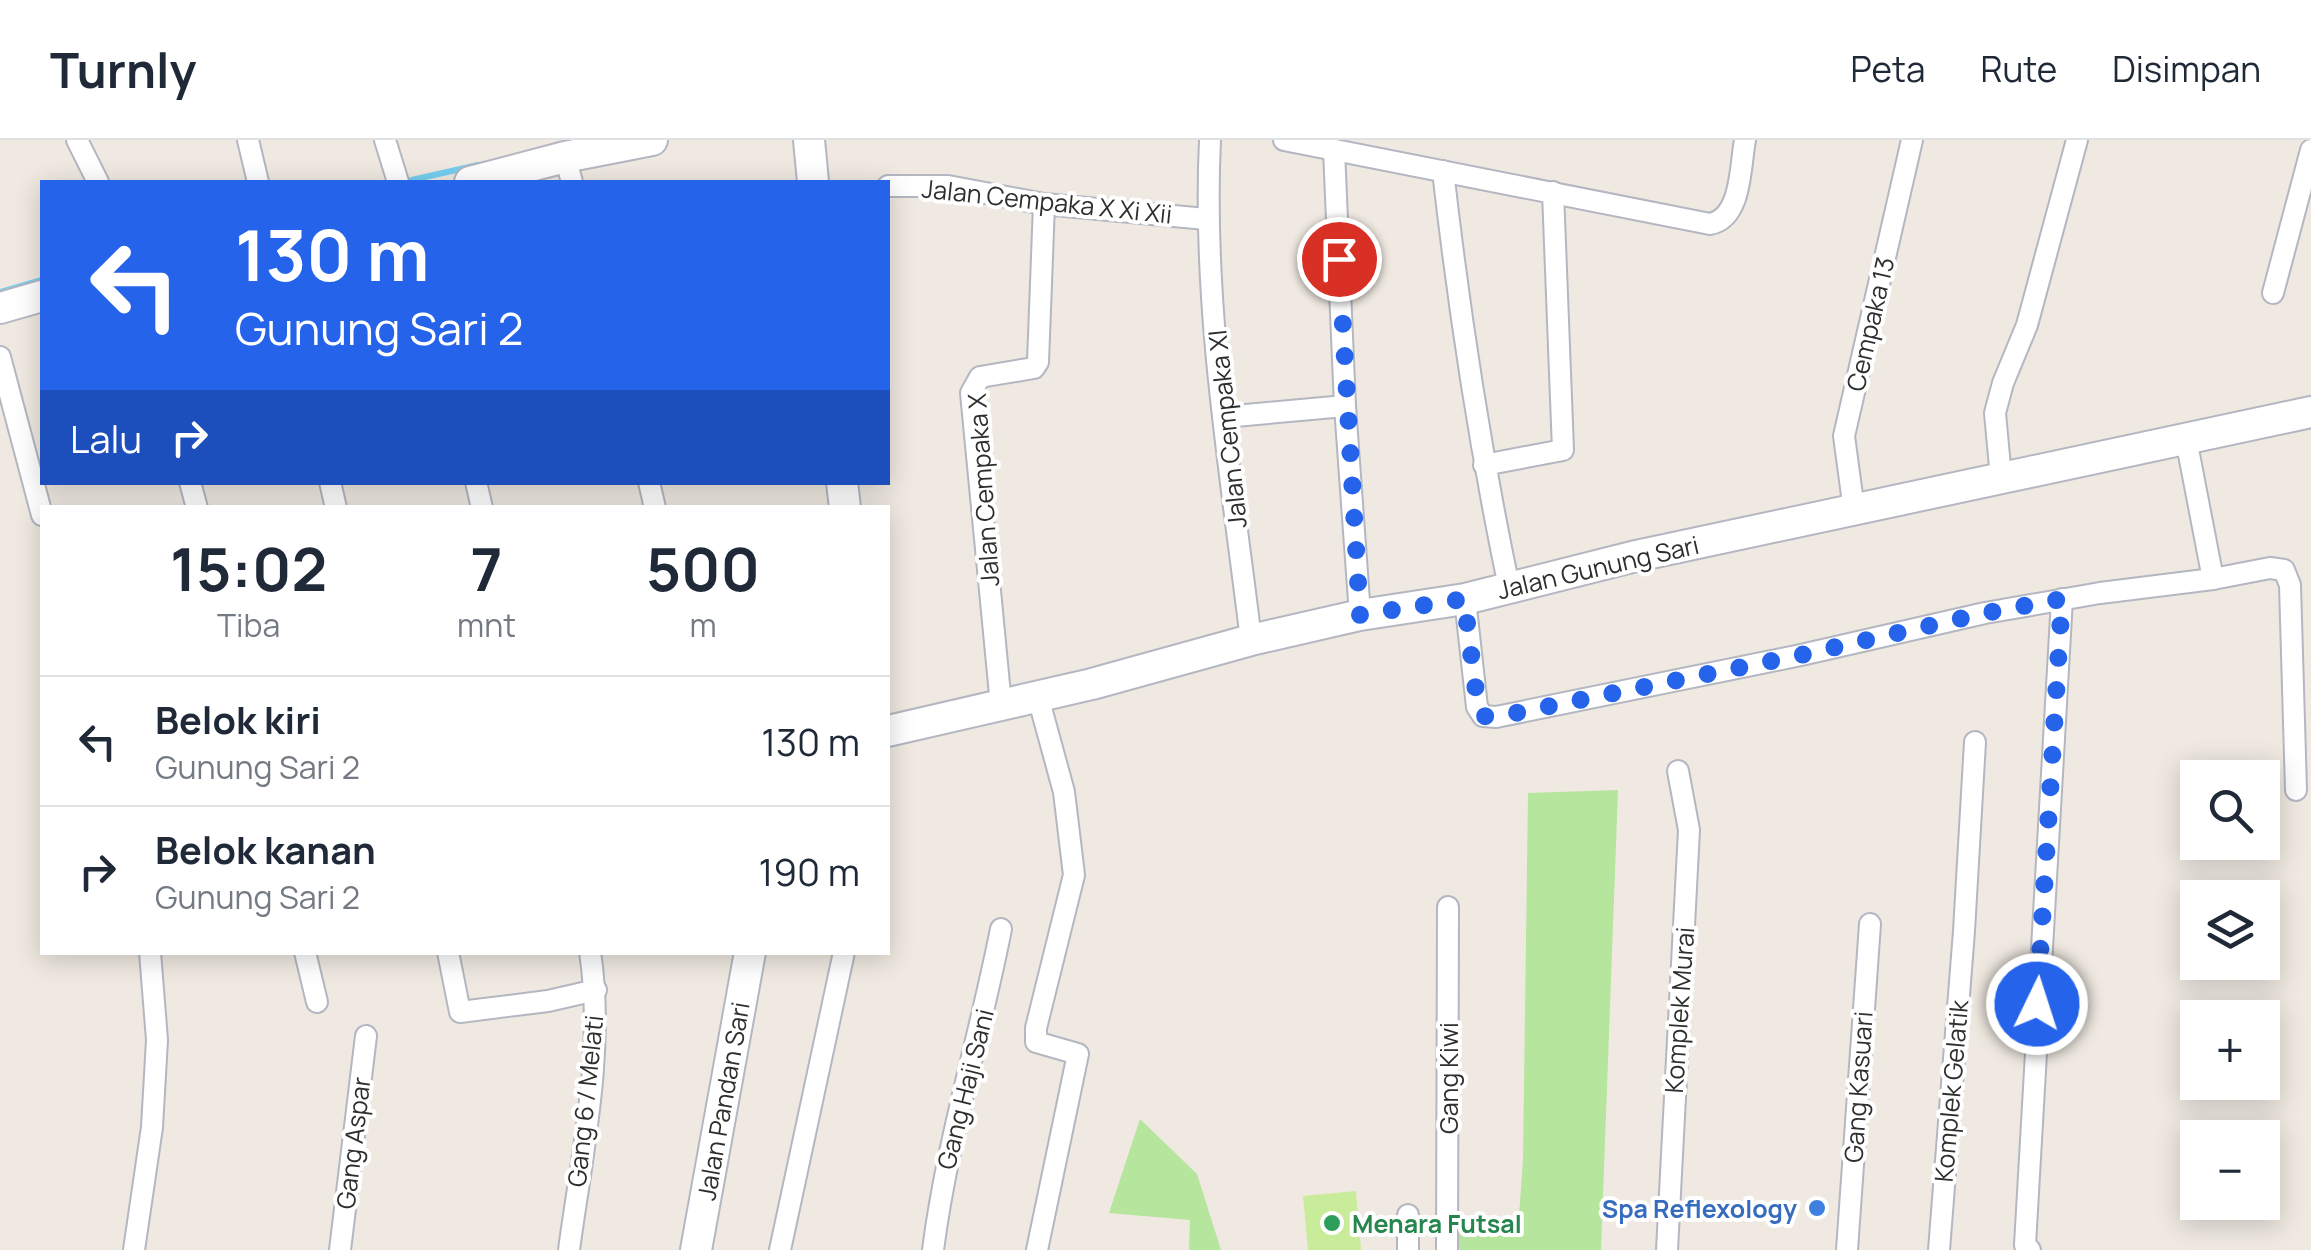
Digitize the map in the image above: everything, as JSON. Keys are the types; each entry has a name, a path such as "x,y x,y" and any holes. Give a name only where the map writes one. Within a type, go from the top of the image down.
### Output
{"street":[{"path":"77,140 97,180"},
{"path":"248,140 258,180"},
{"path":"385,140 397,180"},
{"path":"486,180 568,170 652,140"},
{"path":"809,140 813,180"},
{"name":"Jalan Cempaka XI","path":"1210,140 1206,219 1224,417 1251,640"},
{"path":"1284,140 1710,224 1731,212 1746,140"},
{"name":"Cempaka 13","path":"1854,510 1844,436 1912,140"},
{"path":"2001,478 1995,413 2027,325 2077,140"},
{"path":"1334,150 1345,406 1360,615"},
{"path":"2273,292 2311,150"},
{"path":"1443,171 1460,316 1508,587"},
{"name":"Jalan Cempaka X Xi Xii","path":"890,186 948,186 1044,204 1206,219"},
{"path":"1484,465 1563,450 1553,192"},
{"name":"Jalan Cempaka X","path":"1002,704 971,393 980,378 1034,368 1038,362 1044,204"},
{"path":"0,308 40,297"},
{"path":"0,357 40,507"},
{"path":"1224,417 1345,406"},
{"name":"Jalan Gunung Sari","path":"890,731 1360,615 1464,599 2311,412"},
{"path":"2186,439 2213,579"},
{"path":"1464,599 1478,707 1483,716 1496,717 1985,613 2270,568 2284,570 2290,585 2296,790"},
{"path":"2030,1250 2025,1244 2034,1051 2062,599"},
{"path":"1037,1250 1078,1054 1036,1042 1036,1028 1074,875 1064,792 1038,697"},
{"name":"Komplek Gelatik","path":"1940,1250 1975,742"},
{"name":"Komplek Murai","path":"1668,1250 1689,830 1678,771"},
{"name":"Gang Kiwi","path":"1447,1250 1448,907"},
{"name":"Gang Kasuari","path":"1847,1250 1870,924"},
{"name":"Gang Haji Sani","path":"933,1250 943,1175 982,1026 1001,929"},
{"path":"134,1250 152,1126 157,1040 150,955"},
{"path":"307,955 317,1002"},
{"path":"449,955 460,1012 596,990"},
{"name":"Gang 6 / Melati","path":"569,1250 593,1060 596,990 590,955"},
{"name":"Jalan Pandan Sari","path":"696,1250 749,955"},
{"path":"780,1250 843,955"},
{"name":"Gang Aspar","path":"340,1250 366,1036"},
{"path":"1408,1215 1408,1250"}],"green space":[{"path":"1618,790 1601,1250 1458,1250 1458,1227 1518,1230 1523,1160 1528,793"},
{"path":"1140,1119 1197,1174 1221,1250 1189,1250 1190,1220 1109,1213"},
{"name":"Menara Futsal","path":"1356,1191 1361,1250 1308,1250 1303,1196"}],"waterway":[{"path":"412,180 478,165"},
{"path":"0,292 40,281"}],"place":[{"name":"Spa Reflexology","path":"1817,1208"},
{"name":"Menara Futsal","path":"1332,1223"}],"route":[{"path":"1339,259 1360,615 1464,599 1478,707 1483,716 1496,717 2062,599 2037,1004"}]}
